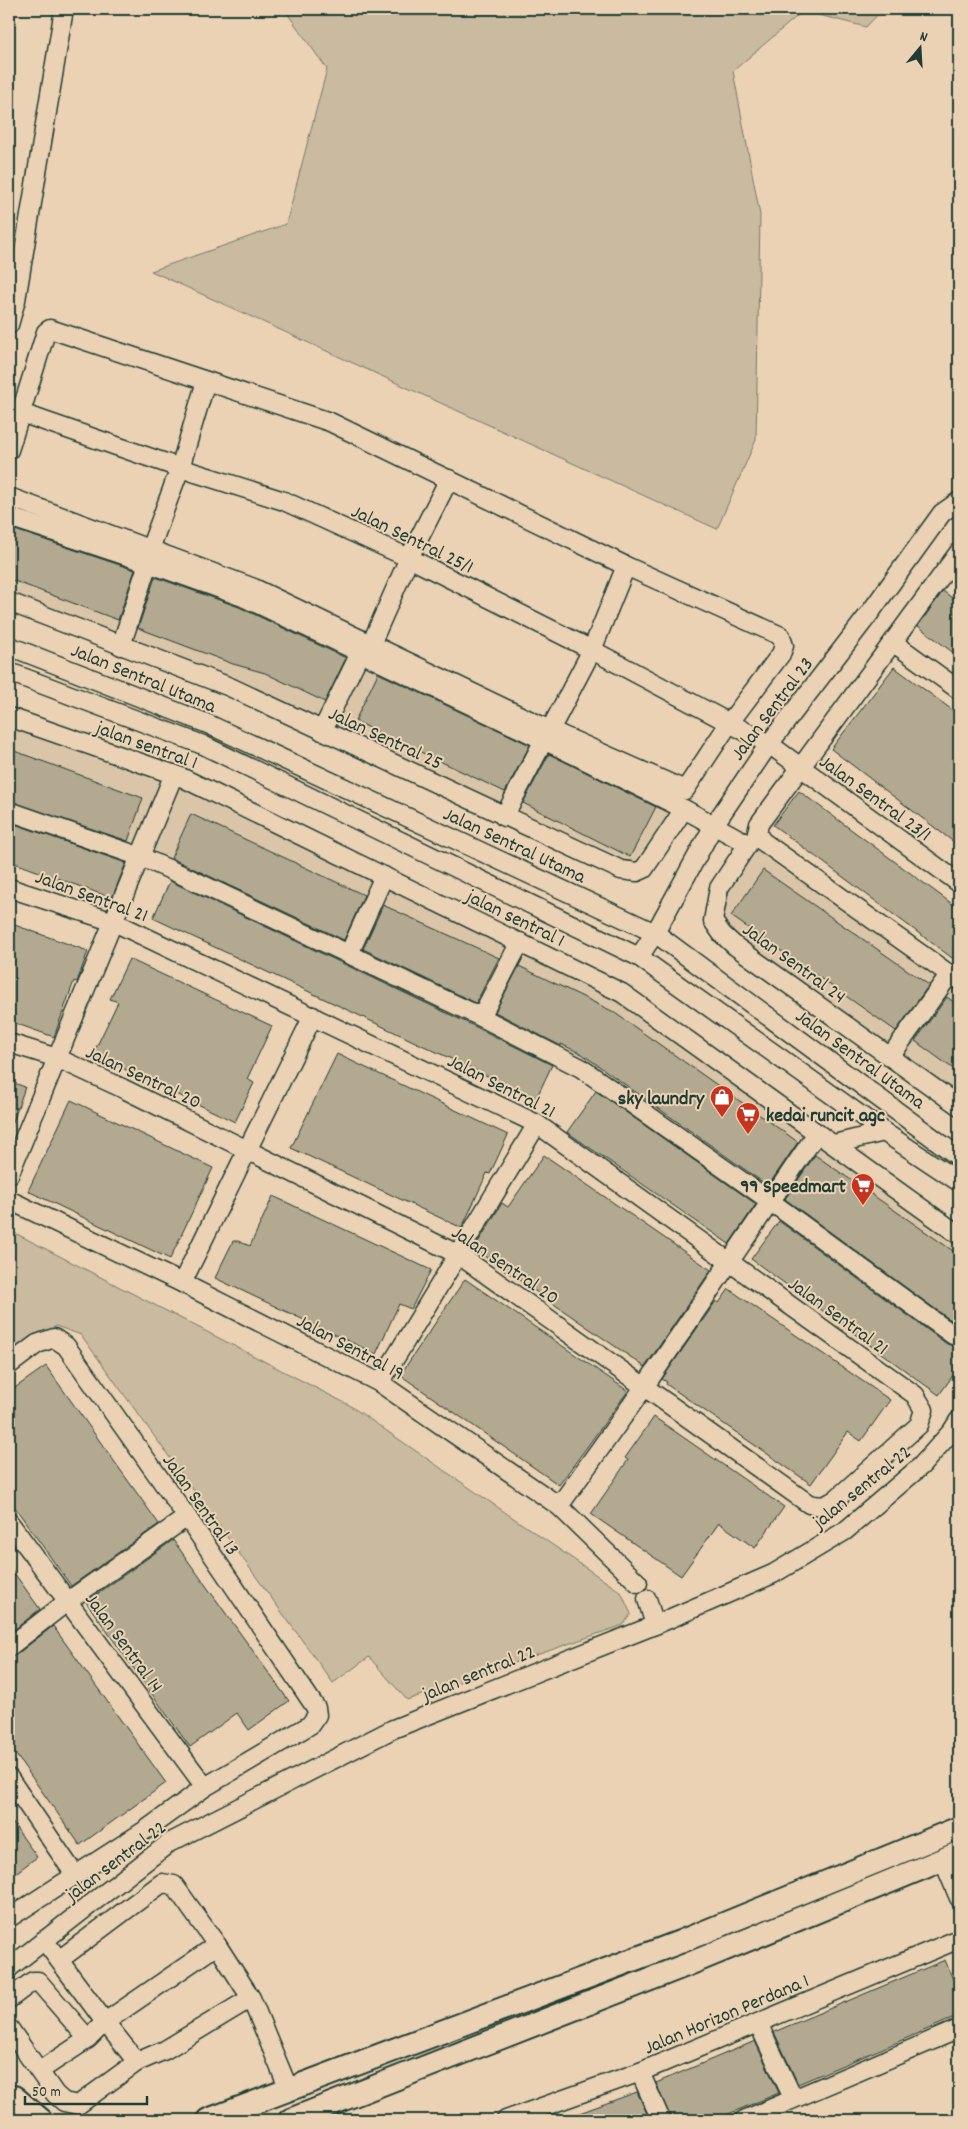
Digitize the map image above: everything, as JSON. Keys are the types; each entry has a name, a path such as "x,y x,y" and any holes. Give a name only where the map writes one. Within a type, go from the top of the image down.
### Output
{"main road":[{"path":"208,2120 671,1946 959,1828"},
{"path":"290,2120 689,1964 951,1856"},
{"path":"12,2094 41,2120"}],"street":[{"path":"9,325 64,9"},
{"path":"9,450 46,332 50,329 330,422 626,566 781,636 783,640 781,654 730,722 685,790 547,735"},
{"path":"121,646 149,556 180,468 206,381"},
{"name":"Jalan Sentral 25/1","path":"21,413 180,468 284,501 409,558 592,650 769,744"},
{"path":"322,731 449,479"},
{"path":"9,497 365,649 547,735 748,844 952,982"},
{"name":"Jalan Sentral 23","path":"639,957 655,933 714,825 769,744 869,614 942,512 959,501"},
{"path":"9,517 149,556"},
{"path":"959,552 757,828 759,837 952,982 959,993"},
{"path":"504,817 592,650 626,566"},
{"name":"Jalan Sentral 25","path":"9,602 230,687 504,817 628,873 637,872 650,863 684,809"},
{"path":"894,643 959,690"},
{"name":"Jalan Sentral Utama","path":"9,646 208,724 655,933 959,1157"},
{"name":"Jalan Sentral Utama","path":"9,672 204,745 639,957 884,1132 959,1182"},
{"name":"jalan sentral 1","path":"9,717 174,774 622,993 959,1235"},
{"name":"Jalan Sentral 23/1","path":"769,744 959,883"},
{"path":"9,1175 174,774"},
{"path":"9,812 141,857 481,1017 581,1068 770,1201 953,1335 959,1337"},
{"name":"Jalan Sentral 24","path":"748,844 719,888 713,921 722,934 735,946 959,1106"},
{"path":"349,954 384,876"},
{"name":"Jalan Sentral 21","path":"9,888 114,922 537,1124 915,1395 924,1410"},
{"path":"481,1017 520,942"},
{"path":"890,1057 952,982"},
{"path":"182,1283 313,1016"},
{"name":"Jalan Sentral 20","path":"9,1043 57,1058 122,1088 459,1254 801,1498 819,1507 828,1505 836,1499 919,1425 924,1410"},
{"path":"380,1383 537,1124"},
{"path":"834,1144 884,1132"},
{"path":"559,1506 646,1386 817,1133"},
{"name":"Jalan Sentral 19","path":"9,1200 182,1283 380,1383 559,1506 638,1583"},
{"name":"Jalan Sentral 13","path":"9,1365 37,1344 54,1338 66,1346 187,1517 316,1708 317,1715 310,1725 205,1787"},
{"name":"jalan sentral 22","path":"9,1968 169,1844 393,1729 655,1624 773,1574 845,1531 921,1466 952,1431 959,1420"},
{"path":"9,1647 68,1601 187,1517"},
{"name":"Jalan Sentral 14","path":"9,1522 205,1787"},
{"path":"646,1599 655,1624"},
{"path":"9,1778 75,1875"},
{"path":"10,1915 147,1829 205,1787"},
{"path":"951,1856 959,1898"},
{"path":"59,1960 162,1883 174,1884 217,1945 250,1998 289,2090"},
{"name":"Jalan Horizon Perdana 1","path":"506,2120 640,2072 959,1939"},
{"path":"44,1940 104,2022 137,2062"},
{"path":"39,2071 88,2039 104,2022 217,1945"},
{"path":"9,1999 33,1981 38,1981 88,2039"},
{"path":"9,2028 56,2094 64,2102 78,2105 137,2062 165,2050 250,1998"},
{"path":"758,2023 793,2098"},
{"path":"744,2120 959,2029"},
{"path":"640,2072 661,2120"},
{"path":"12,2094 30,2120"}],"shaded area":[{"path":"284,9 883,9 866,27 803,11 733,71 760,215 756,440 717,529 151,271 286,224 327,69"},
{"path":"9,513 150,561 682,804 648,874 227,692 9,608"},
{"path":"9,711 47,724 625,987 959,1228 959,1341 578,1070 175,876 9,815"},
{"path":"745,837 959,989 959,1114 731,951 709,904"},
{"path":"9,1230 349,1405 621,1592 631,1614 623,1625 407,1700 369,1657 333,1683 81,1335 56,1326 9,1358"}],"building":[{"path":"9,528 135,570 118,620 9,579"},
{"path":"155,577 239,607 346,658 325,702 265,673 233,664 138,628"},
{"path":"943,591 959,603 959,657 918,626"},
{"path":"894,667 959,715 959,846 831,749"},
{"path":"378,673 530,745 505,792 355,721"},
{"path":"9,749 143,798 128,841 9,801"},
{"path":"549,754 656,807 630,857 523,803"},
{"path":"799,791 959,909 959,963 773,825"},
{"path":"191,814 364,895 344,940 171,858"},
{"path":"9,822 126,863 112,898 9,861"},
{"path":"763,870 929,985 896,1031 731,916"},
{"path":"170,881 552,1065 536,1099 153,918"},
{"path":"383,905 499,958 476,1003 363,949"},
{"path":"9,923 88,951 77,982 74,981 54,1037 9,1021"},
{"path":"129,959 272,1026 247,1079 254,1083 235,1122 93,1054 118,1002 110,999"},
{"path":"519,966 612,1011 798,1142 768,1186 582,1054 561,1044 561,1046 495,1012"},
{"path":"947,997 959,1006 959,1073 915,1041"},
{"path":"337,1054 508,1135 490,1174 487,1173 462,1228 291,1148"},
{"path":"9,1081 25,1087 11,1128 9,1128"},
{"path":"596,1091 756,1204 729,1244 567,1132"},
{"path":"71,1100 213,1168 170,1259 28,1191"},
{"path":"544,1155 711,1270 645,1367 474,1249 502,1203 508,1207"},
{"path":"815,1155 959,1255 959,1314 953,1322 785,1199"},
{"path":"273,1196 431,1270 411,1309 399,1304 376,1354 215,1278 233,1241 250,1246"},
{"path":"779,1221 947,1344 959,1348 959,1367 939,1395 751,1259"},
{"path":"465,1279 628,1391 559,1485 400,1375"},
{"path":"729,1289 890,1400 861,1441 848,1432 811,1484 666,1384 667,1382 662,1379 716,1301 719,1303"},
{"path":"46,1366 159,1524 71,1586 9,1499 9,1392"},
{"path":"654,1417 784,1507 755,1548 719,1523 681,1576 591,1514 628,1460 625,1458"},
{"path":"173,1540 289,1701 249,1730 237,1713 190,1747 86,1602"},
{"path":"9,1566 40,1609 9,1634"},
{"path":"53,1626 166,1783 80,1845 9,1745 9,1657 16,1655"},
{"path":"9,1818 37,1857 9,1878"},
{"path":"945,1960 959,1994 959,2016 798,2084 774,2032"},
{"path":"755,2041 779,2093 714,2120 671,2120 656,2083"},
{"path":"637,2092 650,2120 563,2120 563,2119"}],"place":[{"name":"sky laundry","path":"722,1118"},
{"name":"kedai runcit agc","path":"748,1135"},
{"name":"99 Speedmart","path":"863,1206"}]}
